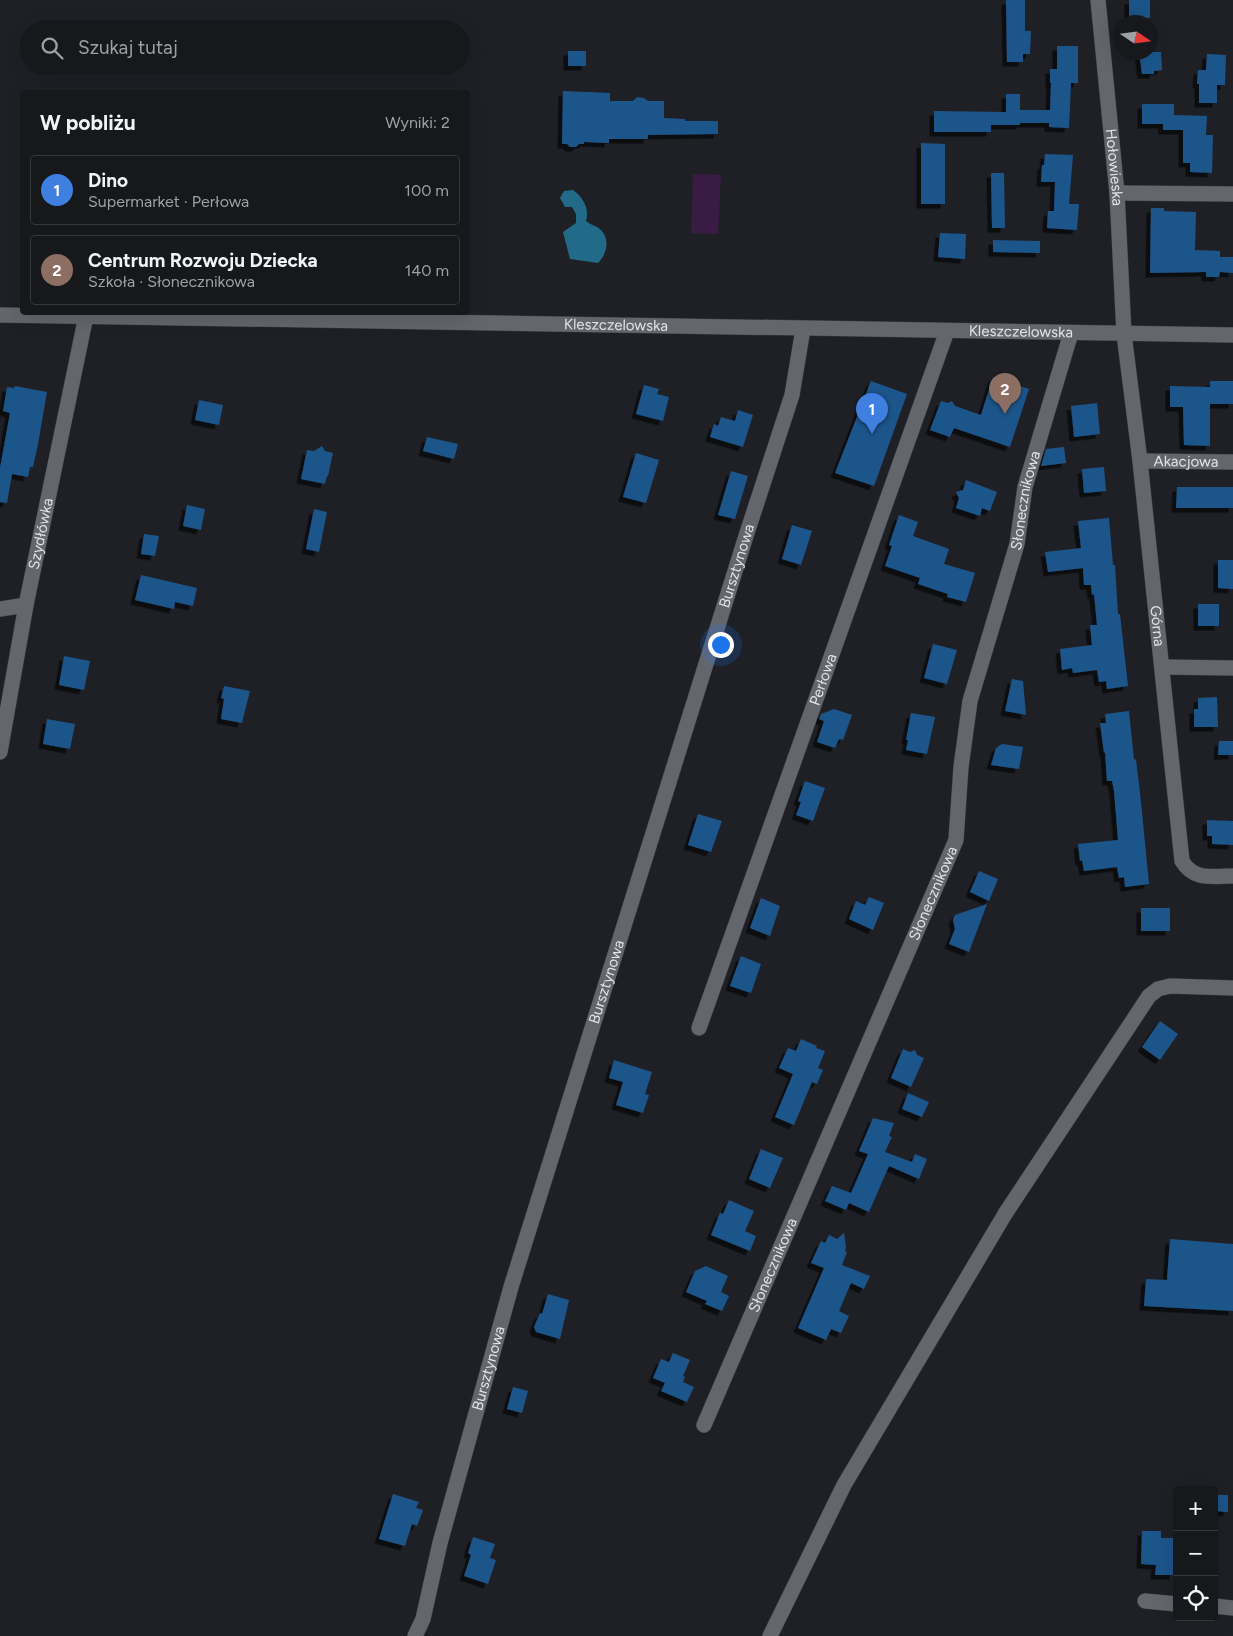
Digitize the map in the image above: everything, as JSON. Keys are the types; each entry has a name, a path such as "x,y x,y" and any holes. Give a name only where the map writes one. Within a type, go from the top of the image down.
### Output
{"street":[{"name":"Hołowieska","path":"1098,0 1117,193 1124,334"},
{"path":"1117,193 1233,194"},
{"name":"Kleszczelowska","path":"0,315 1233,335"},
{"name":"Szydłówka","path":"0,752 26,605 86,316"},
{"name":"Bursztynowa","path":"415,1636 423,1619 440,1543 511,1287 746,536 792,395 803,329"},
{"name":"Perłowa","path":"699,1028 947,331"},
{"name":"Słonecznikowa","path":"704,1425 956,840 961,768 970,701 1017,544 1026,487 1071,333"},
{"name":"Górna","path":"1124,334 1140,461 1182,861 1187,870 1199,876 1233,876"},
{"name":"Akacjowa","path":"1140,461 1233,462"},
{"path":"0,610 26,605"},
{"path":"1162,667 1233,668"},
{"path":"770,1636 854,1468 1005,1214 1149,996 1158,988 1170,986 1233,988"},
{"path":"1145,1601 1173,1604"},
{"path":"1218,1606 1233,1608"}],"shaded area":[{"path":"693,174 721,175 718,234 691,233"}],"water":[{"path":"573,190 585,204 587,212 586,221 597,227 606,240 606,250 598,263 570,259 563,232 576,223 576,214 572,207 565,207 560,198 564,191"}],"building":[{"path":"1006,0 1025,0 1025,31 1031,31 1030,54 1023,54 1023,62 1007,62"},
{"path":"1129,0 1150,0 1150,15 1129,15"},
{"path":"1057,46 1078,46 1078,83 1071,83 1069,128 1049,127 1049,123 1020,123 1020,125 991,125 991,132 934,132 934,111 1006,112 1006,94 1020,94 1020,110 1050,110 1050,69 1057,69"},
{"path":"568,51 586,51 586,66 568,66"},
{"path":"1158,52 1161,52 1162,70 1154,71 1154,74 1142,74 1140,60 1158,60"},
{"path":"1207,54 1226,55 1225,85 1217,85 1217,103 1199,103 1198,70 1206,70"},
{"path":"563,91 610,93 610,101 633,101 637,97 648,101 664,101 664,118 685,119 685,121 718,121 718,134 648,135 648,139 609,139 609,143 584,142 584,144 579,144 576,147 570,147 567,144 562,144"},
{"path":"1142,104 1174,104 1174,115 1207,116 1206,135 1213,135 1212,173 1190,172 1190,163 1183,163 1183,130 1163,130 1163,124 1142,124"},
{"path":"921,143 945,144 945,204 921,204"},
{"path":"1045,154 1073,155 1069,204 1079,204 1077,230 1047,228 1048,211 1054,211 1055,182 1041,182"},
{"path":"991,173 1004,173 1005,228 992,228"},
{"path":"1151,208 1164,208 1164,211 1196,212 1195,250 1220,251 1220,257 1233,257 1233,273 1220,272 1219,277 1206,277 1206,272 1150,273"},
{"path":"940,233 966,234 965,259 938,257"},
{"path":"993,240 1040,241 1040,253 993,252"},
{"path":"993,377 1029,389 1010,447 954,428 950,437 930,430 941,401 948,403 952,401 955,406 981,415"},
{"path":"871,381 907,394 874,486 835,473"},
{"path":"1210,381 1233,381 1233,404 1210,404 1210,446 1184,445 1183,407 1170,407 1170,386 1210,387"},
{"path":"644,385 659,389 657,394 669,397 663,421 636,414"},
{"path":"15,386 47,392 33,467 30,467 28,477 12,474 7,503 0,502 0,468 10,413 3,411 7,387 14,388"},
{"path":"199,400 223,405 219,425 195,420"},
{"path":"1097,403 1100,434 1074,437 1071,406"},
{"path":"738,410 753,415 743,447 710,437 714,424 718,426 721,417 735,421"},
{"path":"427,437 458,444 454,459 423,451"},
{"path":"322,446 325,451 333,453 325,484 301,479 307,450 314,451"},
{"path":"1064,447 1066,463 1041,466 1046,449"},
{"path":"636,453 659,460 646,503 623,497"},
{"path":"1104,467 1106,491 1084,493 1082,469"},
{"path":"731,471 748,476 735,519 718,515"},
{"path":"966,480 997,492 990,511 982,508 980,516 956,508 959,498 956,492 963,490"},
{"path":"1177,487 1233,487 1233,508 1176,508"},
{"path":"187,505 205,509 201,530 183,526"},
{"path":"314,509 327,512 319,552 306,549"},
{"path":"899,515 918,522 913,536 949,549 944,564 975,573 966,602 947,597 948,594 918,584 920,578 885,566 892,546 889,545"},
{"path":"1109,518 1113,565 1115,565 1118,614 1120,614 1128,686 1107,689 1106,681 1099,682 1097,670 1073,673 1072,668 1062,670 1060,649 1092,645 1090,625 1097,625 1094,594 1092,595 1091,585 1084,585 1083,568 1048,572 1045,552 1081,548 1078,521"},
{"path":"792,525 812,531 801,565 782,559"},
{"path":"144,534 159,536 155,556 141,554"},
{"path":"1218,560 1233,560 1233,589 1218,588"},
{"path":"141,575 197,588 193,606 175,602 174,609 135,600"},
{"path":"1198,604 1219,604 1219,626 1198,626"},
{"path":"933,644 957,650 947,684 924,678"},
{"path":"64,656 90,661 84,690 59,685"},
{"path":"1012,679 1023,681 1026,715 1005,711"},
{"path":"224,686 250,691 242,723 221,719 224,699 221,698"},
{"path":"1217,697 1218,727 1194,727 1194,709 1198,709 1198,698"},
{"path":"834,709 852,715 843,740 839,739 835,748 817,742 824,721 819,719 821,714"},
{"path":"1129,711 1149,884 1125,887 1124,877 1119,878 1117,867 1084,871 1082,860 1080,861 1078,844 1118,840 1114,791 1112,781 1107,781 1100,723 1106,723 1105,714"},
{"path":"911,713 935,717 927,754 906,750"},
{"path":"47,719 75,724 70,749 43,744"},
{"path":"1219,741 1233,741 1233,755 1218,755"},
{"path":"1002,744 1023,747 1019,769 991,765 996,748"},
{"path":"805,781 825,788 813,821 796,815 801,802 798,801"},
{"path":"698,814 722,821 711,852 688,845"},
{"path":"1207,820 1233,821 1233,845 1212,844 1212,836 1207,836"},
{"path":"979,871 998,879 989,901 970,892"},
{"path":"869,897 884,903 873,930 849,919 856,901 865,905"},
{"path":"761,898 780,906 770,936 750,928"},
{"path":"987,904 969,952 949,944 955,929 953,920 955,915"},
{"path":"1141,908 1170,908 1170,931 1141,931"},
{"path":"741,956 761,964 751,993 730,986"},
{"path":"1160,1021 1178,1034 1160,1060 1142,1047"},
{"path":"801,1039 825,1051 818,1068 823,1070 817,1084 812,1082 794,1125 775,1117 793,1074 779,1068 788,1048 796,1051"},
{"path":"903,1049 910,1052 915,1050 917,1055 924,1058 911,1087 891,1078"},
{"path":"614,1060 652,1072 645,1094 649,1095 643,1113 616,1105 623,1082 609,1078"},
{"path":"908,1093 929,1102 922,1117 902,1109"},
{"path":"873,1118 894,1123 889,1136 892,1137 885,1152 912,1162 915,1154 927,1159 919,1179 889,1166 869,1212 849,1203 846,1210 825,1201 832,1186 851,1193 868,1154 859,1151"},
{"path":"761,1149 783,1158 770,1188 749,1179"},
{"path":"729,1200 754,1211 745,1231 756,1236 750,1251 711,1235 720,1213 723,1214"},
{"path":"844,1233 845,1251 847,1252 842,1265 870,1276 864,1289 851,1283 839,1311 849,1316 841,1333 831,1329 826,1340 798,1328 824,1268 811,1263 821,1241 825,1243 829,1235 837,1239"},
{"path":"1170,1239 1233,1244 1233,1311 1144,1306 1146,1279 1167,1280"},
{"path":"706,1266 728,1276 721,1292 729,1296 722,1311 705,1304 707,1301 686,1292 695,1271"},
{"path":"548,1294 569,1300 560,1339 536,1332 534,1327 540,1313 542,1314"},
{"path":"673,1353 690,1360 683,1376 685,1377 683,1382 694,1387 687,1402 661,1391 665,1383 653,1378 661,1359 669,1362"},
{"path":"513,1387 528,1391 522,1413 507,1409"},
{"path":"393,1494 419,1502 416,1508 423,1510 417,1526 412,1524 405,1546 379,1539"},
{"path":"1218,1495 1228,1495 1228,1512 1218,1511"},
{"path":"1142,1531 1161,1531 1161,1538 1173,1538 1173,1575 1155,1575 1156,1565 1141,1564"},
{"path":"473,1537 495,1544 490,1558 496,1560 488,1584 464,1576 471,1555 468,1553"}],"place":[{"name":"Centrum Rozwoju Dziecka","path":"1005,414"},
{"name":"Dino","path":"872,434"}]}
